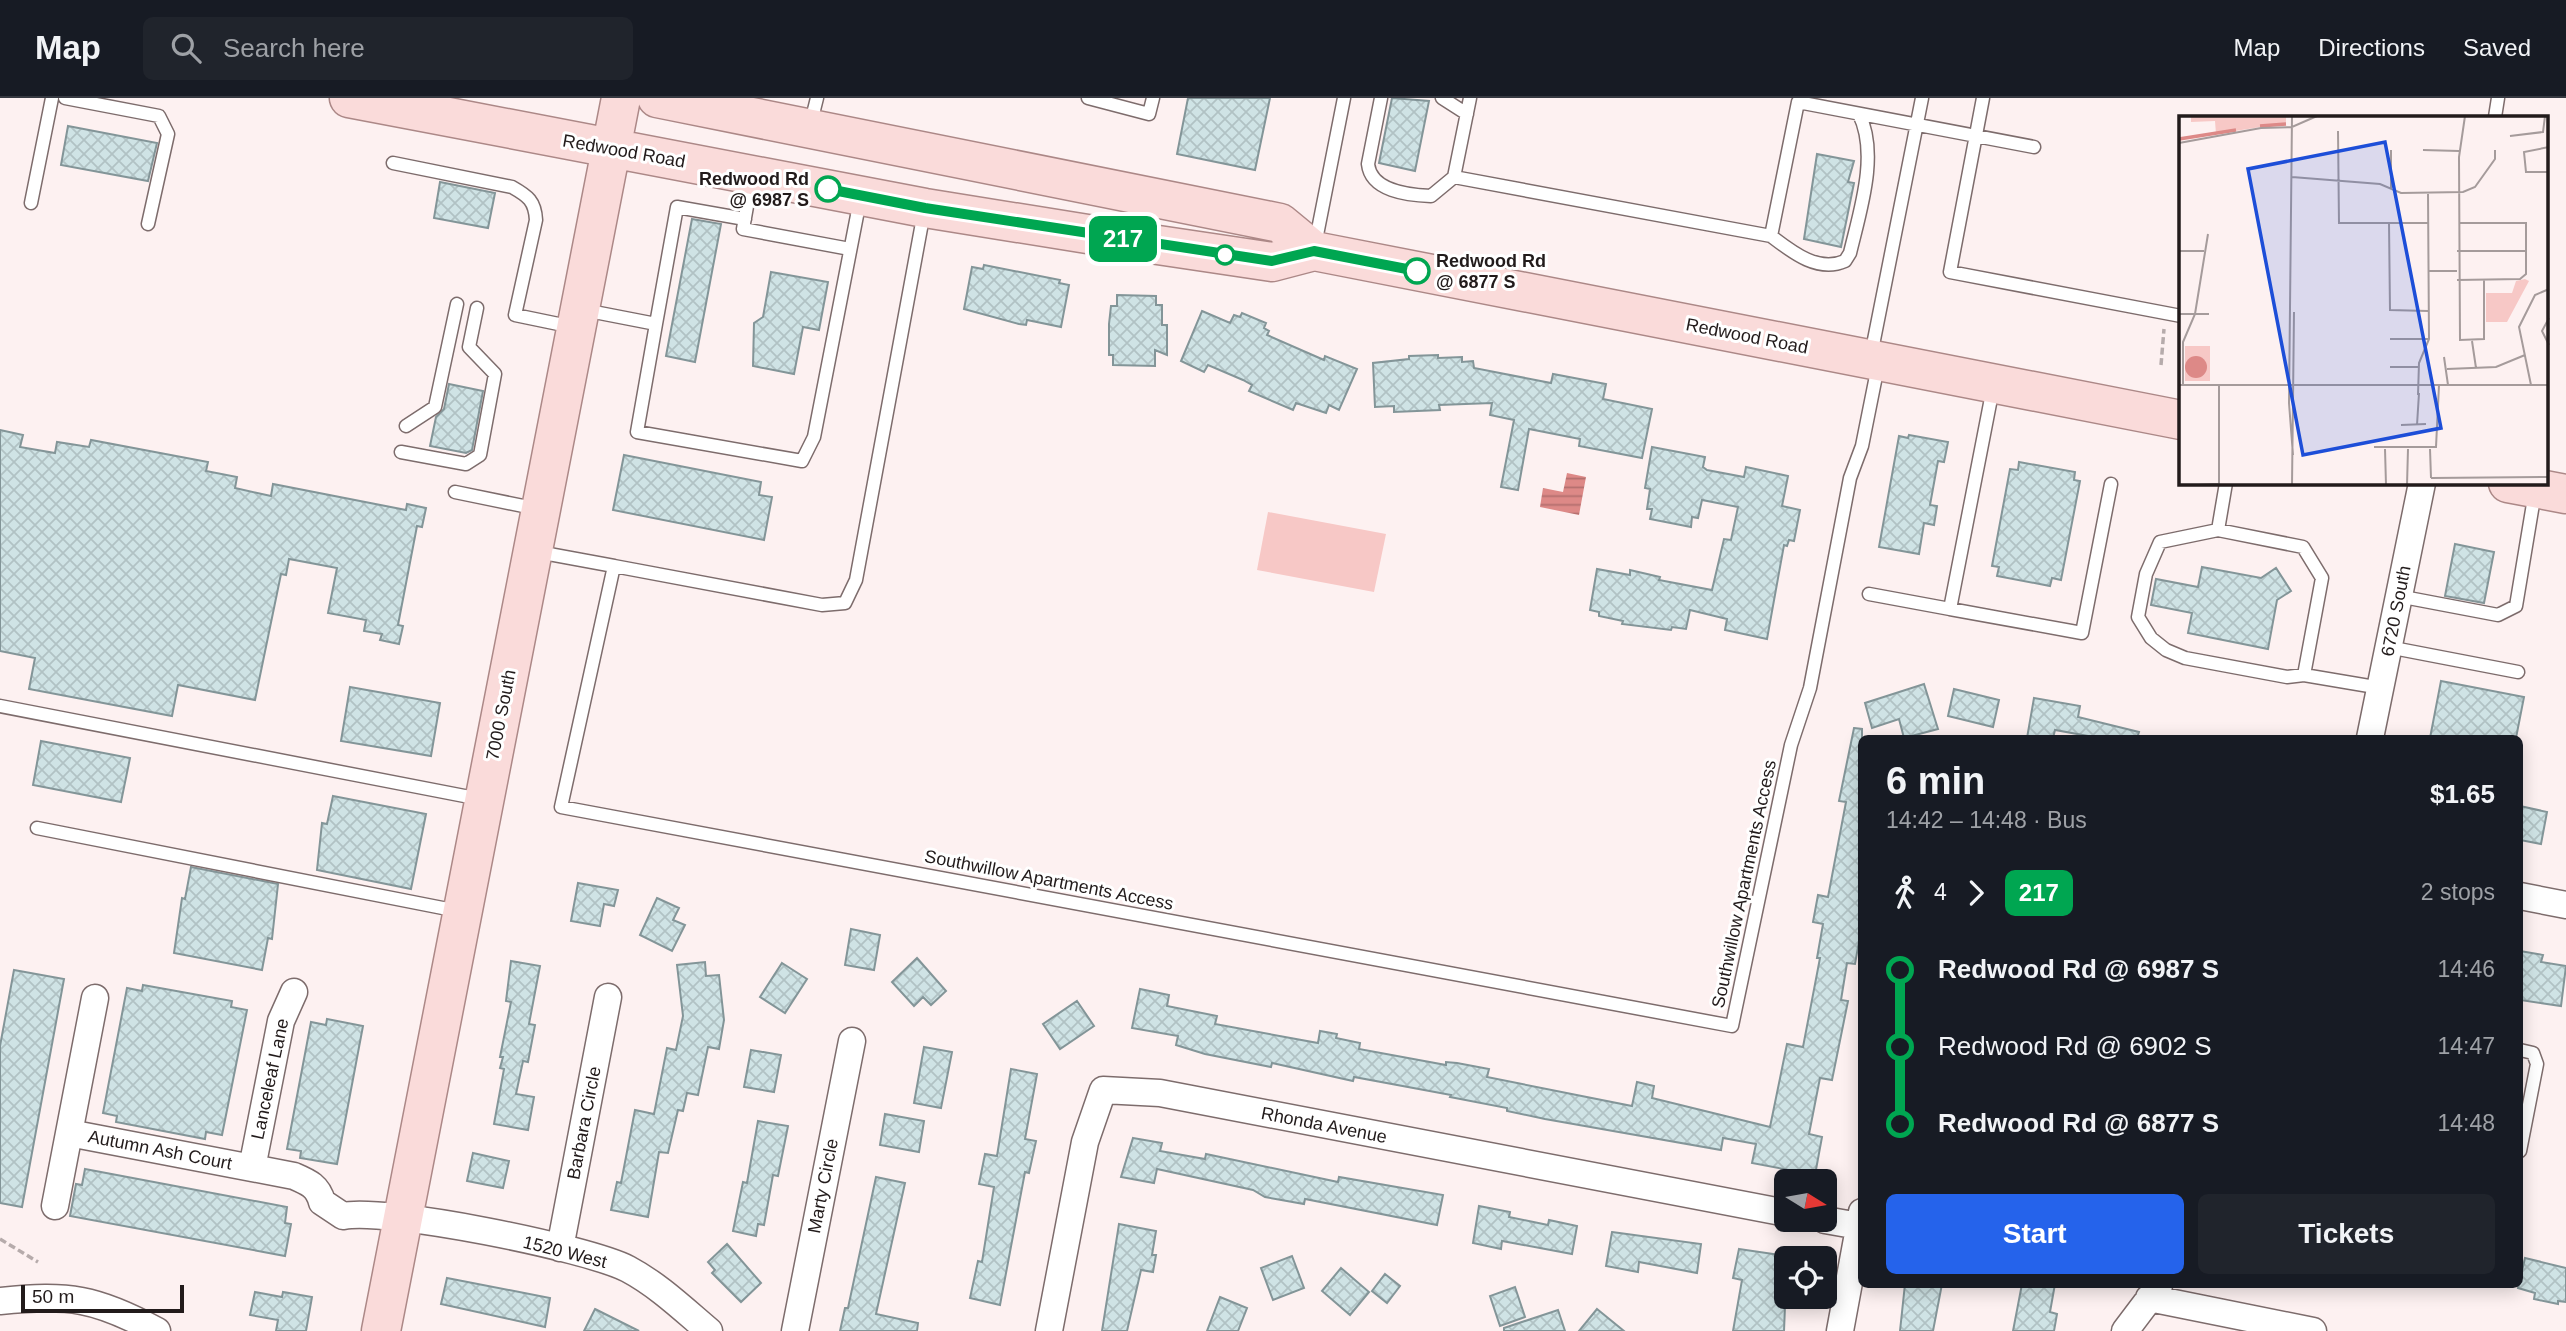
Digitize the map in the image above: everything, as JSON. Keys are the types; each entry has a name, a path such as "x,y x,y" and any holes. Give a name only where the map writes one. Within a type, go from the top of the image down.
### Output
{"main road":[{"name":"Redwood Road","path":"349,98 925,208 1272,261 1314,251 2179,420"},
{"name":"7000 South","path":"381,1331 621,98"},
{"name":"Redwood Road","path":"657,98 813,114 1280,223 1314,251"}],"street":[{"name":"6720 South","path":"2371,735 2421,485"},
{"path":"2523,897 2566,905"},
{"name":"Lanceleaf Lane","path":"253,1168 281,1021 294,992"},
{"name":"Barbara Circle","path":"560,1248 608,997"},
{"path":"69,1133 95,998"},
{"name":"Marty Circle","path":"795,1331 852,1041"},
{"name":"Rhonda Avenue","path":"1049,1331 1085,1142 1103,1090 1160,1093 1774,1211"},
{"name":"Autumn Ash Court","path":"55,1206 69,1133 294,1175 320,1192 322,1202 343,1216 358,1213 402,1218"},
{"name":"1520 West","path":"402,1218 596,1256 626,1268 650,1282 709,1331"},
{"path":"1838,1220 1858,1219"},
{"path":"1840,1331 1858,1235"},
{"path":"2124,1331 2155,1291 2313,1331"},
{"path":"0,1301 42,1297 106,1305 158,1331"}],"lane":[{"path":"31,203 52,98"},
{"path":"65,98 159,116 168,134 148,224"},
{"path":"1088,98 1149,114 1153,98"},
{"path":"1314,251 1344,98"},
{"path":"1381,98 1368,164 1369,175 1375,183 1430,196 1454,177 1470,98"},
{"path":"1442,98 1466,114"},
{"path":"1874,361 1922,98"},
{"path":"1983,98 1950,272 2179,316"},
{"path":"2495,116 2498,98"},
{"path":"1771,236 1798,102 2034,147"},
{"path":"1454,177 1771,236 1803,259 1833,265 1849,257 1868,158 1866,129 1859,114"},
{"path":"393,163 512,187 535,204 536,219 515,316 656,324"},
{"path":"752,175 743,229 850,249"},
{"path":"745,219 677,207 637,432 802,461 814,437 861,196"},
{"path":"533,551 822,605 845,603 856,580 925,208"},
{"path":"406,426 435,407 457,304"},
{"path":"401,452 466,464 480,456 495,374 470,347 477,308"},
{"name":"Southwillow Apartments Access","path":"614,566 561,807 1732,1026 1791,745 1810,688 1850,478 1862,446 1874,361"},
{"path":"1950,609 1994,384"},
{"path":"1869,594 2082,633 2110,484"},
{"path":"2218,530 2226,485"},
{"path":"2398,596 2498,615 2516,606 2537,489"},
{"path":"454,492 541,510"},
{"path":"2304,675 2322,578 2303,547 2218,530 2160,542 2146,574 2138,617 2151,638 2166,650 2185,658 2287,677 2304,675 2381,688"},
{"path":"2388,647 2518,672"},
{"path":"0,706 484,800"},
{"path":"37,828 461,911"},
{"path":"2523,1050 2537,1057 2523,1134"}],"path":[{"path":"2161,365 2164,327"},
{"path":"0,1239 37,1262"}],"shaded area":[{"path":"1567,473 1586,477 1579,515 1540,507 1543,488 1563,492"},
{"path":"1268,512 1386,534 1374,592 1257,570"}],"building":[{"path":"1188,98 1270,98 1255,170 1177,154"},
{"path":"1392,98 1429,101 1415,171 1379,163"},
{"path":"68,126 157,143 148,181 61,165"},
{"path":"1817,154 1854,161 1848,182 1854,183 1841,247 1804,239"},
{"path":"440,182 495,193 488,228 434,218"},
{"path":"692,219 721,224 695,362 666,356"},
{"path":"984,265 1060,280 1059,283 1069,285 1061,327 1027,320 1026,325 1019,324 964,309 972,267 983,269"},
{"path":"771,272 828,282 819,330 803,327 794,374 753,366 754,323 763,317"},
{"path":"1117,295 1156,296 1156,305 1162,305 1162,325 1167,325 1167,355 1155,350 1155,366 1113,365 1113,355 1109,355 1109,324 1111,306 1117,306"},
{"path":"1202,311 1230,323 1234,315 1240,317 1242,313 1266,323 1264,328 1269,331 1267,335 1324,360 1325,356 1357,369 1339,410 1329,405 1326,413 1296,403 1293,410 1249,391 1252,385 1243,380 1208,365 1204,372 1181,361"},
{"path":"1438,355 1438,358 1462,357 1462,362 1473,361 1474,368 1551,383 1553,374 1606,384 1603,399 1652,409 1642,458 1579,446 1580,439 1529,429 1518,490 1501,487 1514,420 1490,415 1492,403 1439,405 1440,410 1394,412 1394,406 1375,407 1373,363 1409,359 1409,356"},
{"path":"449,384 483,391 472,450 466,453 430,446 436,417 444,409"},
{"path":"0,430 23,435 20,447 55,453 57,442 89,447 91,440 208,462 206,471 237,477 235,488 271,496 273,484 406,510 407,504 426,508 422,527 417,526 398,625 403,626 399,644 380,640 382,634 364,631 366,620 328,613 337,568 289,559 286,575 281,574 255,700 178,685 172,716 29,689 35,658 0,651"},
{"path":"1909,435 1948,442 1944,462 1938,461 1930,505 1937,506 1934,525 1924,523 1919,554 1879,547 1899,436 1908,438"},
{"path":"1652,447 1705,457 1703,467 1707,470 1744,477 1746,467 1788,476 1782,506 1800,510 1794,541 1789,540 1787,546 1784,545 1767,639 1725,630 1727,619 1690,610 1686,629 1672,627 1671,630 1622,624 1623,621 1599,616 1599,612 1590,610 1597,569 1630,575 1630,570 1660,577 1659,580 1712,590 1724,539 1731,540 1738,507 1702,500 1698,518 1692,517 1691,527 1650,519 1652,509 1647,509 1650,489 1645,488"},
{"path":"624,455 761,482 759,495 772,497 764,540 613,510"},
{"path":"2019,462 2075,472 2074,480 2080,481 2061,580 2052,578 2050,586 1997,576 1999,567 1992,566 2010,469 2018,470"},
{"path":"2455,544 2494,552 2484,603 2445,596"},
{"path":"2202,567 2261,578 2276,568 2291,591 2277,600 2268,649 2188,633 2192,613 2151,605 2156,579 2198,587"},
{"path":"2441,681 2524,697 2517,735 2431,735"},
{"path":"1924,684 1938,729 1903,735 1899,719 1872,728 1865,703"},
{"path":"350,687 440,703 431,756 341,741"},
{"path":"1954,689 1999,700 1993,727 1948,716"},
{"path":"2034,698 2080,706 2078,717 2139,732 2138,735 2082,735 2055,730 2054,735 2028,735"},
{"path":"1854,728 1862,729 1862,735 1858,735 1858,947 1855,964 1847,963 1841,1000 1848,1001 1832,1080 1820,1078 1809,1134 1822,1137 1816,1169 1784,1169 1752,1163 1756,1144 1723,1138 1721,1150 1545,1119 1507,1111 1507,1108 1450,1097 1451,1095 1354,1077 1353,1081 1272,1063 1271,1067 1205,1054 1176,1045 1178,1036 1132,1028 1140,989 1169,995 1167,1006 1217,1016 1215,1024 1318,1043 1320,1031 1337,1034 1336,1038 1360,1043 1359,1049 1446,1065 1446,1062 1457,1063 1489,1069 1487,1077 1632,1106 1637,1082 1654,1086 1652,1098 1770,1127 1787,1044 1803,1047 1820,958 1817,958 1823,924 1813,922 1818,895 1828,897 1846,802 1839,801"},
{"path":"41,741 130,758 121,802 33,785"},
{"path":"333,796 426,814 411,889 317,870 322,823 327,824"},
{"path":"2523,807 2547,812 2541,844 2523,841"},
{"path":"191,867 278,884 272,939 268,938 262,970 174,953 182,898 185,899"},
{"path":"578,883 618,890 614,906 604,904 600,926 571,921"},
{"path":"657,898 679,908 673,920 685,925 672,951 640,935"},
{"path":"851,929 880,935 874,970 845,965"},
{"path":"2523,952 2543,955 2541,962 2566,966 2561,1006 2523,1000"},
{"path":"917,958 946,991 931,1005 923,997 914,1006 892,982"},
{"path":"511,961 540,966 529,1024 535,1025 528,1062 523,1061 516,1094 534,1097 528,1130 494,1124 504,1069 500,1068 503,1057 500,1057 511,1002 506,1001"},
{"path":"705,962 706,976 719,975 724,1020 719,1049 708,1047 698,1095 687,1093 683,1111 678,1110 668,1153 659,1152 648,1217 611,1210 617,1182 621,1183 635,1110 654,1114 667,1048 676,1050 683,1016 677,965"},
{"path":"782,963 807,979 785,1013 760,997"},
{"path":"14,970 64,979 22,1207 0,1203 0,1046"},
{"path":"143,985 232,1001 231,1007 247,1010 222,1135 206,1132 205,1139 116,1122 117,1116 103,1113 127,988 142,991"},
{"path":"1077,1001 1094,1026 1060,1049 1043,1024"},
{"path":"327,1019 363,1026 337,1164 300,1158 301,1151 287,1149 311,1022 326,1025"},
{"path":"924,1047 952,1052 941,1108 914,1103"},
{"path":"751,1050 781,1055 774,1092 744,1087"},
{"path":"1011,1069 1037,1074 1025,1139 1036,1141 1029,1173 1025,1172 1000,1305 970,1298 978,1261 982,1262 994,1187 979,1184 985,1154 997,1156"},
{"path":"885,1114 924,1121 919,1152 880,1145"},
{"path":"758,1121 788,1126 778,1176 773,1175 764,1225 758,1224 756,1236 733,1231 743,1182 747,1183"},
{"path":"1133,1138 1162,1143 1160,1151 1205,1159 1206,1154 1338,1182 1339,1177 1443,1195 1437,1225 1305,1199 1304,1204 1265,1197 1253,1190 1157,1169 1154,1183 1121,1177"},
{"path":"473,1153 509,1161 503,1188 467,1181"},
{"path":"85,1169 287,1207 285,1223 291,1224 285,1256 70,1216 76,1184 82,1185"},
{"path":"876,1177 905,1183 876,1314 918,1323 917,1331 840,1331 845,1308 848,1308"},
{"path":"1479,1206 1510,1212 1509,1217 1548,1225 1549,1220 1577,1226 1572,1254 1502,1241 1501,1249 1473,1243"},
{"path":"1119,1224 1156,1231 1152,1255 1156,1255 1153,1272 1141,1270 1127,1331 1102,1331"},
{"path":"1612,1232 1701,1244 1697,1273 1639,1262 1638,1272 1606,1266"},
{"path":"727,1244 761,1283 741,1302 712,1273 715,1270 708,1262"},
{"path":"1739,1249 1774,1254 1774,1309 1785,1309 1784,1331 1733,1331 1742,1280 1733,1278"},
{"path":"1292,1256 1304,1288 1273,1300 1261,1268"},
{"path":"2525,1258 2566,1268 2566,1302 2558,1301 2558,1304 2534,1299 2535,1293 2518,1288 2523,1288"},
{"path":"1341,1268 1369,1292 1350,1315 1322,1291"},
{"path":"1385,1274 1400,1286 1387,1303 1372,1291"},
{"path":"447,1278 550,1298 545,1327 441,1304"},
{"path":"1515,1287 1525,1317 1500,1326 1490,1296"},
{"path":"1905,1288 1941,1288 1933,1331 1900,1331"},
{"path":"2021,1288 2054,1288 2050,1312 2057,1314 2054,1331 2013,1331"},
{"path":"255,1292 282,1297 283,1292 312,1297 306,1331 276,1331 278,1320 250,1315"},
{"path":"1220,1297 1247,1308 1238,1331 1207,1331"},
{"path":"595,1309 639,1331 584,1331"},
{"path":"1597,1309 1624,1331 1579,1331"},
{"path":"1558,1310 1565,1331 1504,1331 1504,1328"}],"bus line":[{"name":"217","path":"828,189 925,208 1272,261 1314,251 1417,271"}],"place":[{"name":"Redwood Rd @ 6987 S","path":"828,189"},
{"name":"Redwood Rd @ 6877 S","path":"1417,271"}]}
